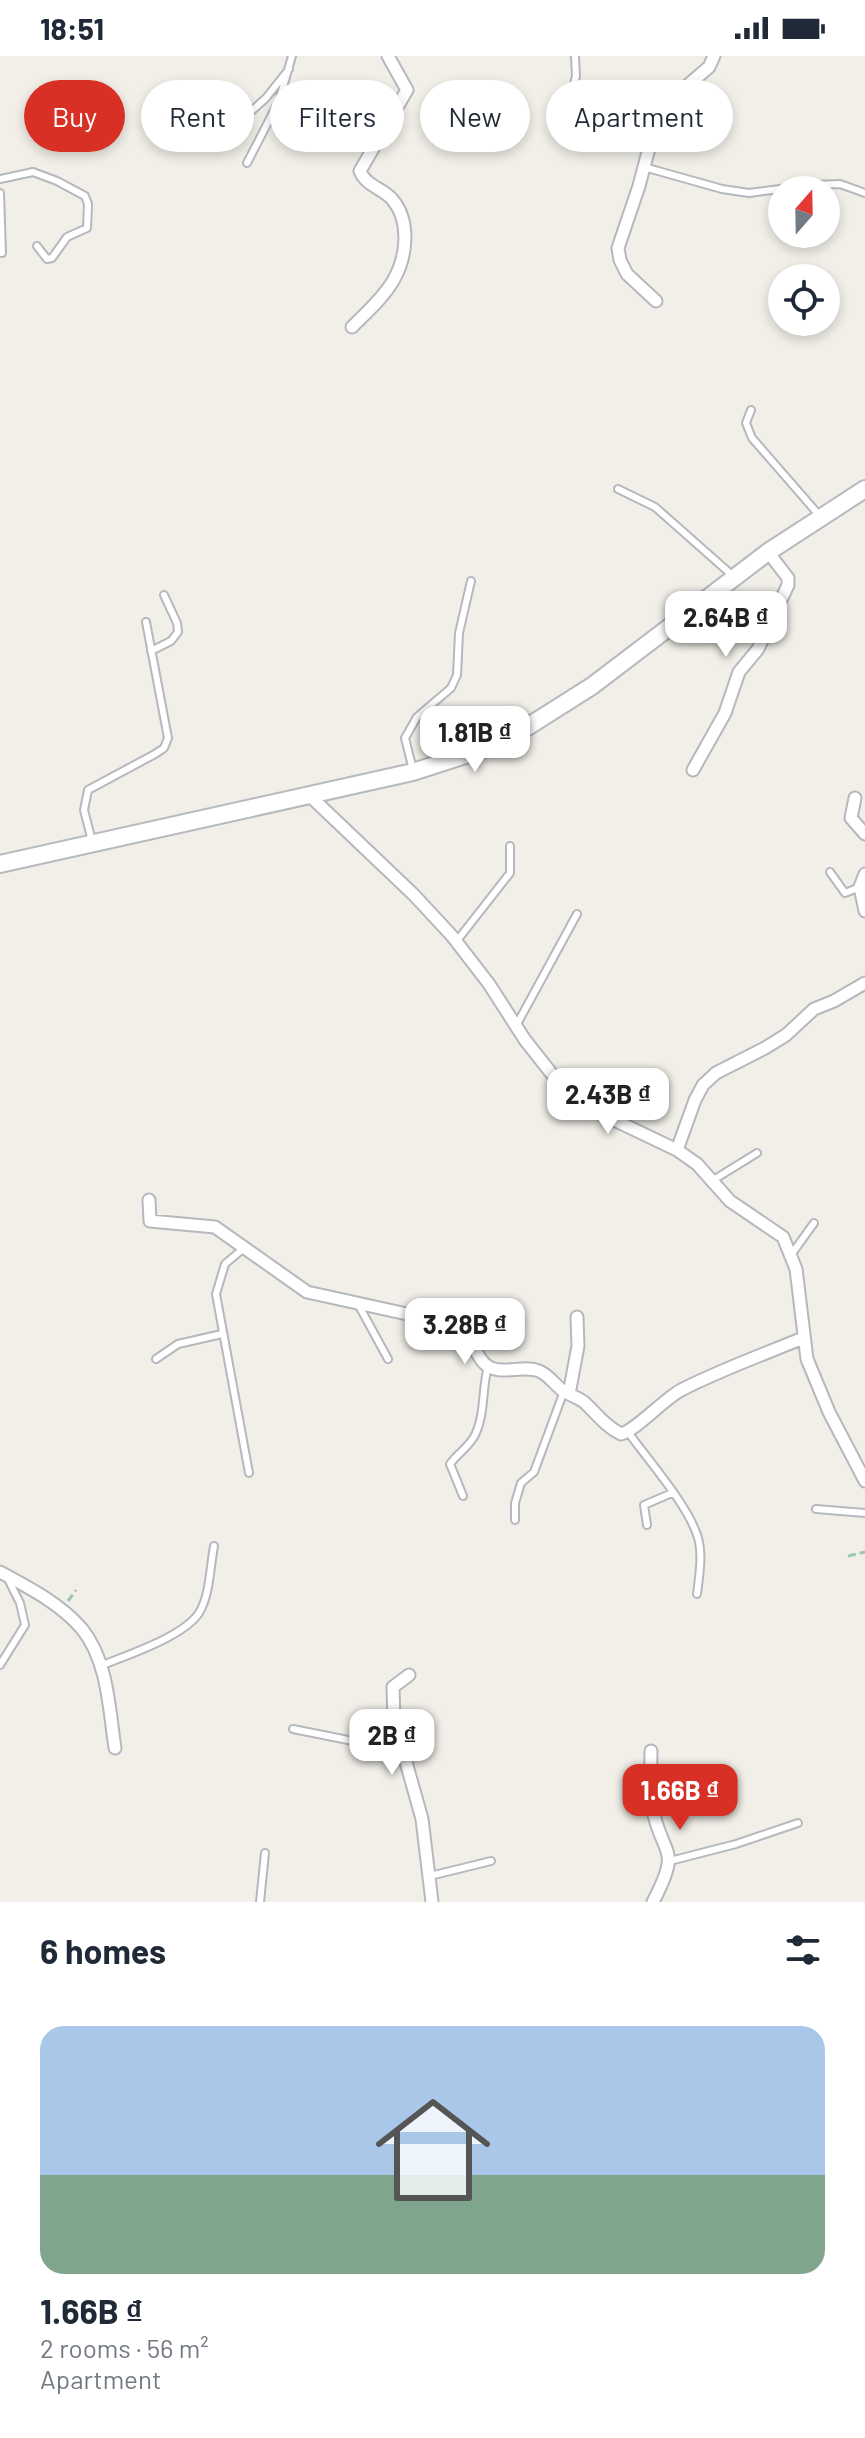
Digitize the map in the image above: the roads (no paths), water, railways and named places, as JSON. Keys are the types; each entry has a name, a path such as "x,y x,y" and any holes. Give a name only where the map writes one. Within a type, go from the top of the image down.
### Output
{"street":[{"path":"352,327 393,281 403,258 406,238 402,217 393,200 364,180 360,171 407,90 388,56"},
{"path":"656,301 627,274 618,248 659,110 709,67 714,56"},
{"path":"0,864 413,772 490,747 592,686 768,552 865,489"},
{"path":"693,770 725,713 739,672 758,649 788,585 788,578 768,552"},
{"path":"309,795 414,895 456,942 559,1083 587,1107 677,1150 697,1164 730,1201 783,1237 796,1269 807,1359 829,1412 865,1481"},
{"path":"855,798 850,814 865,834"},
{"path":"865,874 860,887 865,911"},
{"path":"677,1150 699,1092 716,1073 786,1035 814,1009 865,983"},
{"path":"149,1200 150,1221 215,1227 307,1292 466,1329 488,1366 498,1370 535,1369 544,1373 581,1400 609,1428 621,1434 628,1432 660,1403 680,1391 803,1338"},
{"path":"566,1392 578,1346 577,1317"},
{"path":"3,1574 42,1596 82,1629 100,1666 115,1748"},
{"path":"409,1675 392,1690 394,1719 422,1819 432,1902"},
{"path":"651,1751 652,1805 670,1861 666,1877 653,1902"}],"lane":[{"path":"247,163 279,101 292,56"},
{"path":"575,56 575,80"},
{"path":"254,109 291,66"},
{"path":"644,167 722,189 749,193 840,184 865,193"},
{"path":"0,179 33,172 68,186 86,198 86,229 67,237 52,258 47,259 37,246"},
{"path":"0,193 2,253"},
{"path":"751,410 746,423 752,438 821,518"},
{"path":"618,489 655,507 734,577"},
{"path":"413,772 405,738 417,717 451,688 457,675 459,633 471,581"},
{"path":"151,651 171,641 178,632 164,595"},
{"path":"93,844 84,810 88,790 155,754 164,748 168,738 146,622"},
{"path":"456,942 510,873 510,846"},
{"path":"830,872 845,893 860,887"},
{"path":"516,1026 577,914"},
{"path":"710,1182 757,1153"},
{"path":"791,1255 814,1223"},
{"path":"244,1248 225,1264 216,1294 249,1473"},
{"path":"358,1304 388,1359"},
{"path":"156,1359 178,1344 222,1334"},
{"path":"463,1496 450,1464 469,1445 477,1431 488,1366"},
{"path":"515,1520 515,1503 521,1483 534,1472 566,1392"},
{"path":"628,1432 672,1493 698,1538 700,1566 697,1594"},
{"path":"647,1525 644,1505 672,1493"},
{"path":"816,1509 865,1513"},
{"path":"100,1666 170,1635 198,1614 204,1599 214,1546"},
{"path":"0,1665 25,1625 20,1603 3,1574"},
{"path":"293,1729 403,1751"},
{"path":"670,1861 736,1844 798,1823"},
{"path":"260,1902 265,1853"},
{"path":"430,1876 491,1861"}]}
